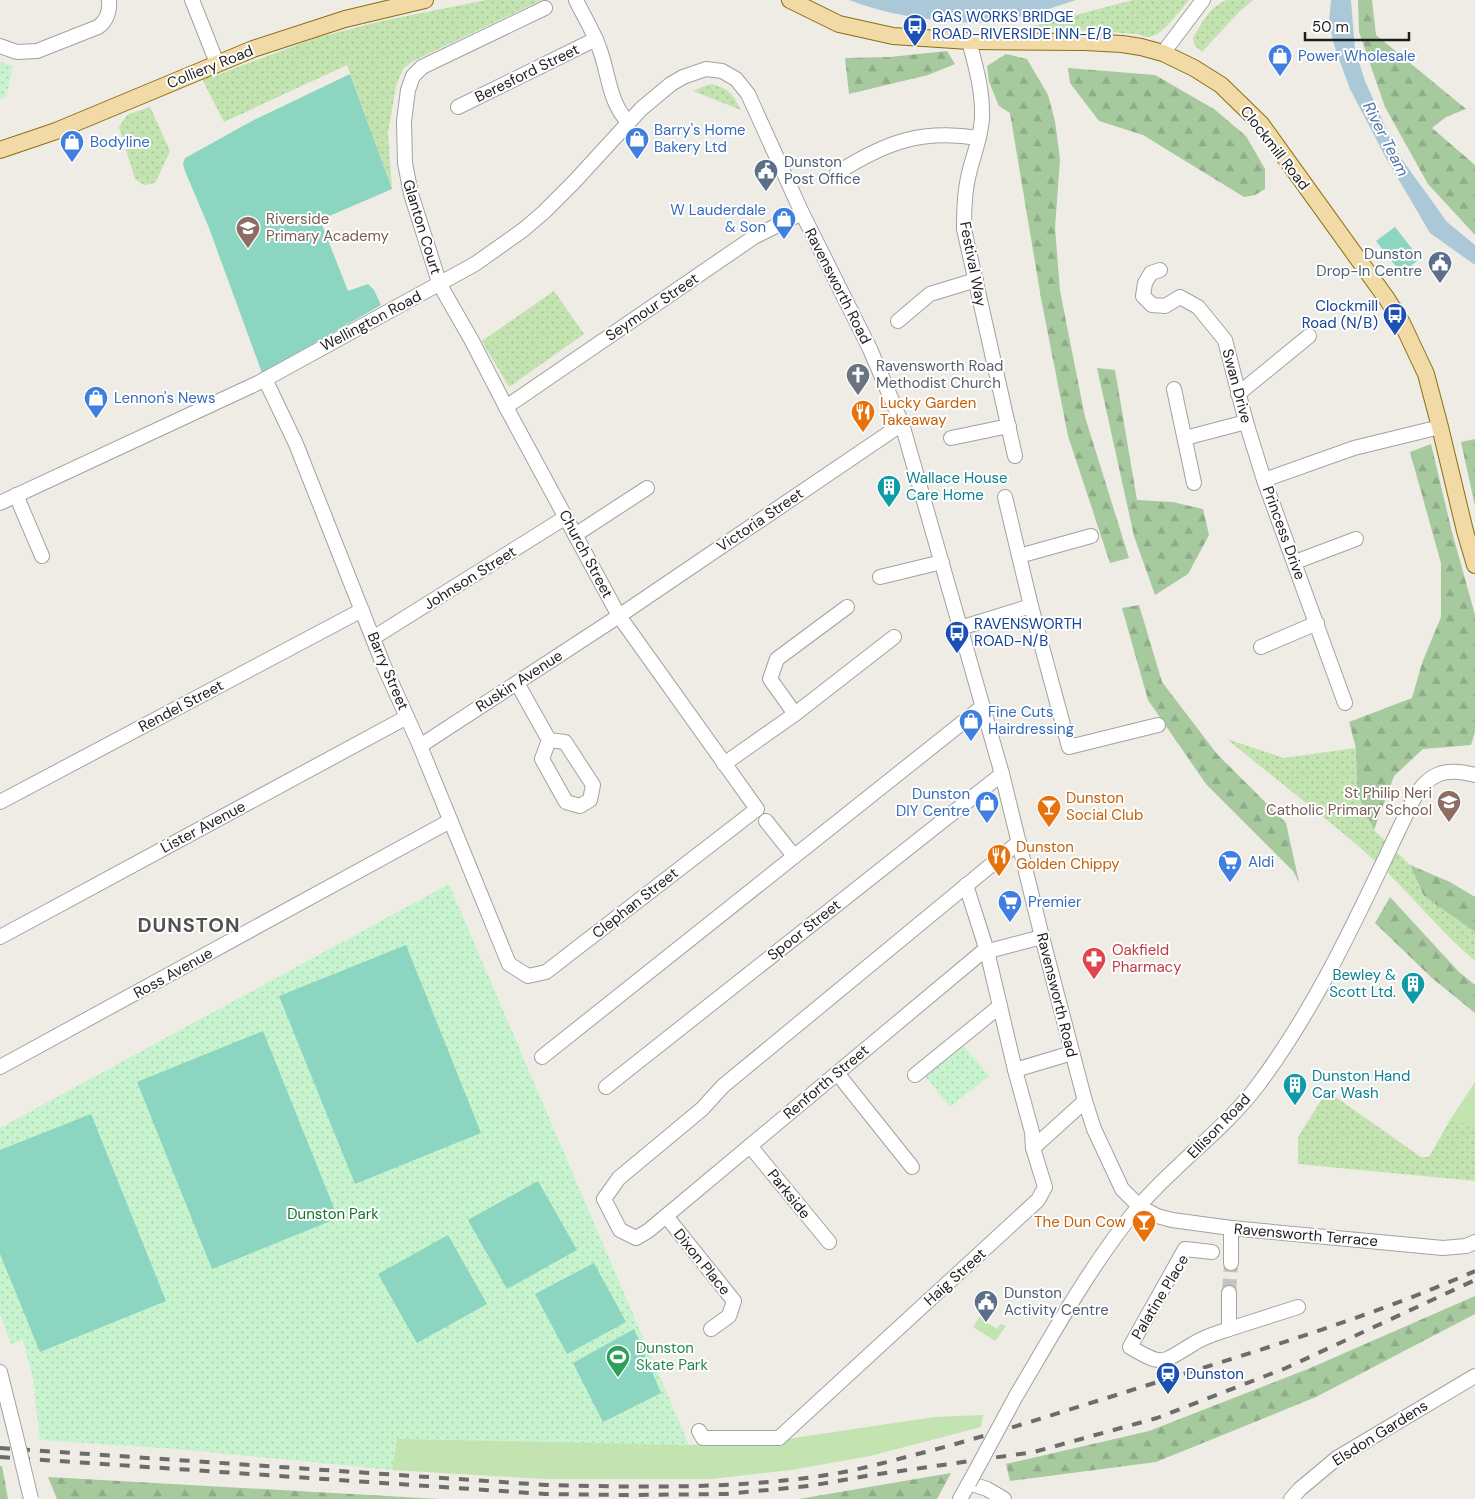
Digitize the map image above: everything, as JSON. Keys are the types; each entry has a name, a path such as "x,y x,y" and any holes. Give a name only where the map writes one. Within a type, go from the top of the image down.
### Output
{"main road":[{"name":"Colliery Road","path":"0,150 56,131 217,63 308,30 425,0"},
{"name":"Clockmill Road","path":"790,0 839,24 893,36 969,42 1085,42 1141,47 1163,53 1194,68 1221,85 1261,124 1387,299 1402,323 1426,374 1475,565"}],"street":[{"path":"0,46 17,52 37,51 98,27 106,19 110,5 109,0"},
{"path":"192,0 217,63"},
{"path":"576,0 601,52 614,101 628,122"},
{"path":"1163,53 1203,0"},
{"name":"Glanton Court","path":"440,285 406,176 404,121 410,80 422,67 545,8"},
{"name":"Beresford Street","path":"458,107 596,39"},
{"name":"Festival Way","path":"969,42 978,74 982,118 979,138 967,180 964,229 1015,456"},
{"name":"Ravensworth Road","path":"696,71 706,69 722,70 730,74 742,85 748,94 768,142 870,349 902,424 1002,774 1085,1101 1116,1180 1126,1194 1140,1206"},
{"name":"Wellington Road","path":"0,502 265,379 440,285 482,260 523,230 574,182 628,122 648,103 671,84 696,71"},
{"path":"837,173 864,155 904,140 942,134 979,138"},
{"name":"Seymour Street","path":"506,407 754,237 802,213"},
{"name":"Swan Drive","path":"1160,270 1151,273 1145,283 1143,296 1152,305 1165,306 1180,297 1198,307 1225,340 1238,394 1264,480"},
{"path":"898,321 930,294 976,280"},
{"name":"Church Street","path":"440,285 619,616 757,809"},
{"path":"1238,394 1309,336"},
{"name":"Barry Street","path":"265,379 296,444 373,638 420,746 509,964"},
{"path":"1174,389 1194,483"},
{"path":"1185,438 1246,422"},
{"name":"Victoria Street","path":"619,616 902,424"},
{"path":"951,438 1009,426"},
{"name":"Princess Drive","path":"1345,703 1264,480 1354,448 1440,427"},
{"path":"575,535 647,488"},
{"path":"16,495 42,556"},
{"path":"1005,497 1069,747 1158,725"},
{"name":"Johnson Street","path":"373,638 566,517"},
{"path":"1019,556 1091,536"},
{"path":"1295,562 1356,539"},
{"path":"880,577 942,562"},
{"path":"960,628 1032,606"},
{"path":"795,714 770,679 776,660 847,607"},
{"name":"Rendel Street","path":"0,802 362,610"},
{"name":"Ruskin Avenue","path":"420,746 619,616"},
{"path":"1261,647 1317,624"},
{"path":"724,764 795,714 894,637"},
{"path":"516,683 549,740"},
{"path":"542,1057 982,707"},
{"name":"Lister Avenue","path":"0,937 407,717"},
{"path":"549,740 565,742 593,785 590,800 580,806 566,802 542,759 549,740"},
{"name":"Ellison Road","path":"960,1499 1016,1396 1078,1292 1119,1233 1140,1206 1231,1116 1274,1063 1323,985 1422,785 1432,777 1447,772 1462,772 1475,775"},
{"name":"Spoor Street","path":"606,1087 1002,774"},
{"name":"Clephan Street","path":"509,964 528,976 546,972 757,809"},
{"path":"766,820 794,856"},
{"name":"Ross Avenue","path":"0,1067 450,821"},
{"path":"966,885 1019,842"},
{"name":"Haig Street","path":"699,1431 703,1438 779,1438 1038,1200 1045,1187 1033,1148 1032,1132 1018,1069 987,951 966,885"},
{"name":"Renforth Street","path":"966,885 723,1086 702,1109 619,1178 604,1199 620,1230 636,1238 648,1231 981,953 1042,937"},
{"path":"916,1075 1000,1006"},
{"path":"1018,1069 1072,1053"},
{"path":"837,1073 912,1167"},
{"path":"1033,1148 1085,1101"},
{"name":"Parkside","path":"750,1146 829,1242"},
{"name":"Ravensworth Terrace","path":"1140,1206 1158,1216 1172,1220 1231,1228 1443,1248 1466,1246 1475,1242"},
{"name":"Dixon Place","path":"666,1216 734,1301 729,1316 711,1329"},
{"path":"1231,1228 1231,1263"},
{"name":"Palatine Place","path":"1212,1252 1185,1250 1130,1347 1150,1359 1165,1361 1178,1355 1194,1343 1229,1329 1298,1307"},
{"path":"1229,1293 1229,1329"},
{"path":"0,1372 31,1499"},
{"name":"Elsdon Gardens","path":"1291,1499 1337,1458 1475,1376"},
{"path":"968,1483 987,1489 1004,1499"}],"green space":[{"path":"486,0 542,0 413,61 403,69 396,86 388,133 392,189 347,65 224,122 202,79 316,38 382,21"},
{"path":"1133,0 1189,0 1165,28 1159,33 1148,37 1137,34 1061,29 1022,29"},
{"path":"1227,0 1253,0 1240,11 1202,52 1195,46 1193,38 1211,11"},
{"path":"1358,0 1372,0 1376,35 1466,109 1446,117 1432,128 1475,165 1475,235 1428,184 1385,107 1359,32"},
{"path":"947,51 955,64 928,75 849,94 845,58 890,57"},
{"path":"1006,54 1027,59 1048,95 1055,121 1060,159 1055,228 1060,291 1085,417 1129,558 1110,563 1068,436 1041,298 1010,113 999,106 989,82 987,66"},
{"path":"0,62 13,66 6,97 0,99"},
{"path":"1068,68 1155,75 1214,109 1246,136 1265,169 1265,189 1255,195 1244,197 1143,135 1099,121 1070,83"},
{"path":"350,74 392,189 320,220 348,291 368,284 374,290 381,305 262,373 209,228 183,164 185,158 252,121"},
{"path":"712,84 730,93 741,110 693,91"},
{"path":"150,107 170,151 155,183 144,185 135,179 119,127 127,115"},
{"path":"1395,227 1420,259 1401,273 1376,241"},
{"path":"554,291 584,334 509,387 482,341"},
{"path":"1097,368 1115,370 1137,500 1172,502 1203,509 1209,535 1188,574 1155,595 1134,536"},
{"path":"1475,439 1475,506 1461,442"},
{"path":"1431,444 1452,532 1475,615 1475,732 1471,745 1423,749 1394,776 1374,830 1357,793 1356,748 1349,722 1412,698 1422,663 1441,617 1441,563 1410,452"},
{"path":"1139,605 1162,682 1217,754 1286,823 1299,882 1293,871 1206,784 1148,700 1122,608"},
{"path":"1227,739 1284,758 1356,748 1357,793 1374,830 1410,865 1424,896 1475,932 1475,961 1375,861"},
{"path":"1410,865 1450,882 1475,897 1475,932 1424,896"},
{"name":"Dunston Park","path":"449,884 689,1445 397,1440 392,1470 177,1449 40,1440 33,1379 23,1340 11,1344 0,1314 0,1128"},
{"path":"1390,897 1459,972 1475,985 1475,1013 1432,978 1375,923"},
{"path":"406,945 481,1133 355,1184 279,996"},
{"path":"263,1031 338,1218 212,1269 137,1082"},
{"path":"964,1046 989,1076 950,1107 925,1076"},
{"path":"1475,1082 1475,1125 1450,1120"},
{"path":"1327,1091 1421,1157 1429,1157 1450,1120 1475,1125 1475,1181 1298,1164 1298,1137"},
{"path":"91,1114 166,1301 40,1352 0,1254 0,1150"},
{"path":"538,1181 577,1250 507,1289 468,1220"},
{"path":"448,1235 487,1304 417,1343 378,1274"},
{"path":"594,1263 626,1322 567,1354 535,1294"},
{"path":"1475,1296 1475,1314 1316,1397 1156,1462 1010,1481 1006,1464 1149,1431 1308,1369"},
{"path":"983,1312 986,1314 983,1320 997,1329 1000,1324 1006,1326 995,1341 973,1327"},
{"name":"Dunston Skate Park","path":"634,1329 661,1393 603,1422 573,1363"},
{"path":"983,1415 981,1427 870,1456 791,1470 712,1479 544,1479 392,1470 397,1439 689,1445 788,1439 934,1417"},
{"path":"0,1466 2,1466 8,1499 0,1499"},
{"path":"951,1473 937,1499 799,1499"},
{"path":"48,1477 440,1499 57,1499"}],"water":[{"path":"849,0 1076,0 1002,21 968,23 909,16 873,8"},
{"name":"River Team","path":"1331,0 1351,0 1355,50 1365,81 1396,151 1447,222 1475,245 1475,265 1430,233 1386,158 1350,89 1334,45 1329,22"}],"tunnel":[{"path":"1229,1293 1231,1263"}],"railway":[{"path":"0,1448 546,1485 644,1487 774,1482 844,1472 881,1464 1034,1421 1340,1323 1430,1290 1475,1271"},
{"path":"0,1457 545,1494 726,1494 809,1486 1034,1452 1157,1418 1286,1368 1475,1280"}],"place":[{"name":"GAS WORKS BRIDGE ROAD-RIVERSIDE INN-E/B","path":"915,47"},
{"name":"Power Wholesale","path":"1280,77"},
{"name":"Barry's Home Bakery Ltd","path":"637,160"},
{"name":"Bodyline","path":"72,163"},
{"name":"Dunston Post Office","path":"766,192"},
{"name":"W Lauderdale & Son","path":"784,240"},
{"name":"Riverside Primary Academy","path":"248,249"},
{"name":"Dunston Drop-In Centre","path":"1440,284"},
{"name":"Clockmill Road (N/B)","path":"1395,336"},
{"name":"Ravensworth Road Methodist Church","path":"858,396"},
{"name":"Lennon's News","path":"96,419"},
{"name":"Lucky Garden Takeaway","path":"863,433"},
{"name":"Wallace House Care Home","path":"889,508"},
{"name":"RAVENSWORTH ROAD-N/B","path":"957,654"},
{"name":"Fine Cuts Hairdressing","path":"971,742"},
{"name":"St Philip Neri Catholic Primary School","path":"1449,823"},
{"name":"Dunston DIY Centre","path":"987,824"},
{"name":"Dunston Social Club","path":"1049,828"},
{"name":"Dunston Golden Chippy","path":"999,877"},
{"name":"Aldi","path":"1230,883"},
{"name":"Premier","path":"1010,923"},
{"name":"Oakfield Pharmacy","path":"1094,980"},
{"name":"Bewley & Scott Ltd.","path":"1413,1005"},
{"name":"Dunston Hand Car Wash","path":"1295,1106"},
{"name":"The Dun Cow","path":"1144,1243"},
{"name":"Dunston Activity Centre","path":"986,1323"},
{"name":"Dunston Skate Park","path":"618,1378"},
{"name":"Dunston","path":"1168,1395"}],"district":[{"name":"DUNSTON","path":"189,925"}]}
